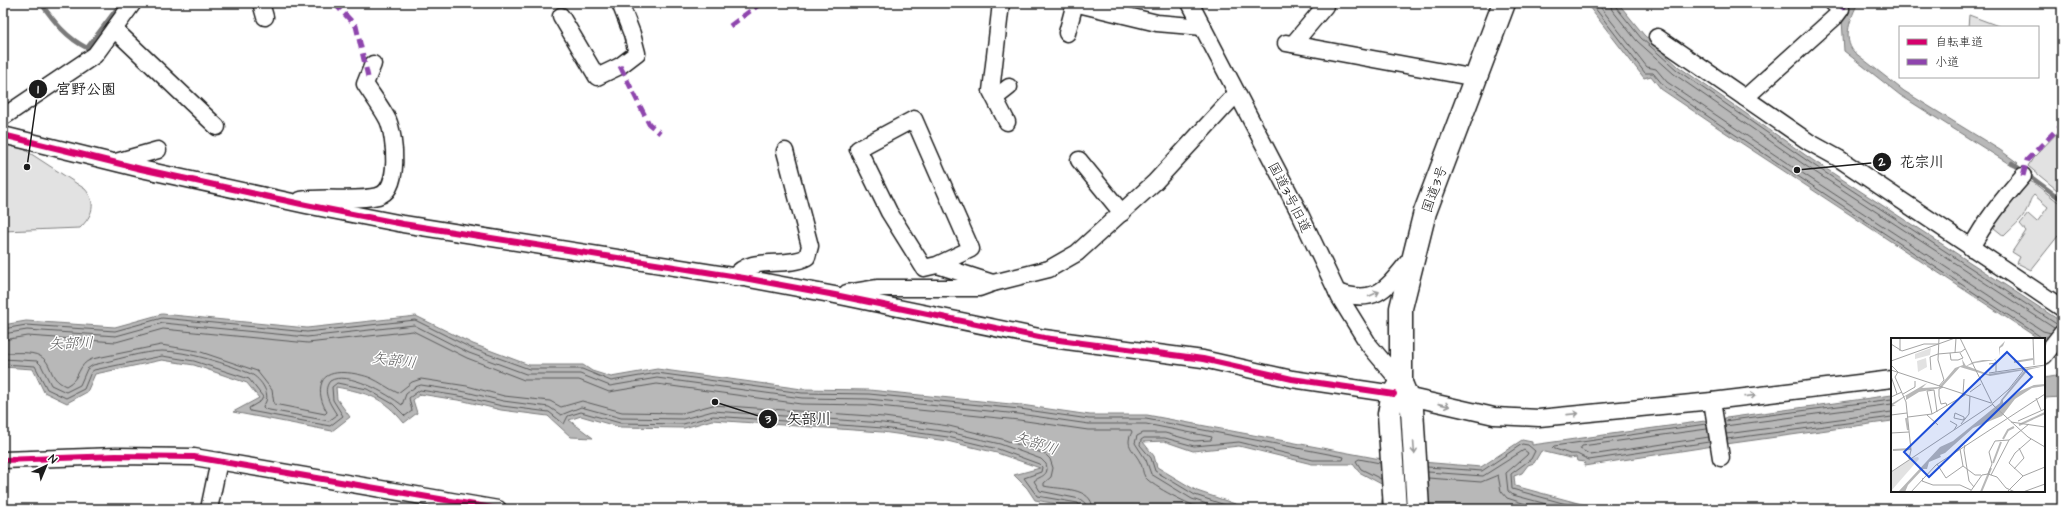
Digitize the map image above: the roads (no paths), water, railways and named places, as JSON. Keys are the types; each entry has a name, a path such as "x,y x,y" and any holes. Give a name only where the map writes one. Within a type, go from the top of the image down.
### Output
{"highway":[{"name":"国道3号","path":"1395,509 1400,400 1401,308 1425,212 1504,3"},
{"name":"国道3号","path":"1400,400 1418,509"}],"street":[{"path":"3,117 95,55 133,3"},
{"path":"561,16 597,77 620,66 640,60 620,3"},
{"path":"1001,3 991,91 1007,122"},
{"path":"1067,34 1074,3 1157,23 1203,27"},
{"name":"国道3号旧道","path":"1190,3 1337,292 1400,400"},
{"path":"1745,98 1842,9 1833,3"},
{"path":"1325,6 1289,44 1476,78"},
{"path":"114,29 217,127"},
{"path":"1657,37 1809,142 1838,158 2062,308"},
{"path":"288,201 318,197 368,198 380,196 389,187 393,174 394,147 388,120 364,84 374,64"},
{"path":"995,98 1009,87"},
{"path":"835,295 878,288 979,288 1049,269 1077,253 1122,213 1155,182 1237,93"},
{"path":"937,265 971,249 914,119 858,148 889,212 924,268 937,265 993,283"},
{"path":"3,136 114,163 288,201 403,224 734,277 835,295 1044,338 1203,359 1292,379 1494,416 1539,418 1712,401 1891,379"},
{"path":"114,163 158,150"},
{"path":"734,277 738,271 748,264 798,262 807,257 810,246 785,151"},
{"path":"1079,160 1122,213"},
{"path":"1971,248 1979,232 1997,206 2023,176"},
{"path":"1337,292 1354,298 1377,294 1392,281 1414,254"},
{"path":"2045,355 2062,333"},
{"path":"1712,401 1721,458"},
{"path":"3,460 116,456 194,457 498,509"},
{"path":"209,509 219,461"}],"water":[{"path":"1586,3 1618,3 1644,35 1679,67 1814,161 2062,322 2062,354 2045,340 2045,338 2037,338 1717,127 1661,89 1651,76 1644,78"},
{"path":"1850,3 1858,3 1850,21 1848,34 1850,46 1854,52 1904,91 2000,150 2018,163 2014,167 1900,95 1844,51 1842,20"},
{"path":"162,314 307,328 416,316 473,344 529,365 583,365 592,371 611,377 657,369 802,389 869,390 1021,405 1090,415 1147,415 1375,458 1481,467 1522,440 1532,442 1532,445 1891,395 1891,421 1726,444 1584,466 1585,462 1577,461 1576,457 1570,458 1541,451 1534,463 1528,465 1522,473 1514,476 1515,486 1600,509 1380,509 1385,486 1359,472 1353,464 1312,464 1239,446 1193,451 1164,441 1143,442 1154,456 1157,467 1197,491 1250,509 1086,509 1035,500 1027,488 1014,475 1040,468 997,453 947,441 882,432 712,420 684,428 619,427 581,416 569,420 593,438 571,437 548,416 501,410 464,401 420,394 413,400 417,413 404,423 389,407 382,402 366,394 336,387 337,399 350,417 332,431 233,412 259,398 247,383 194,365 162,360 95,374 87,392 67,403 44,392 33,369 3,367 3,325 26,321 115,327"},
{"path":"2062,375 2062,397 2045,398 2045,378"}],"waterway":[{"path":"41,3 61,29 87,48 121,3"},
{"path":"2012,163 2062,200"}],"place":[{"name":"宮野公園","path":"27,167"},
{"name":"花宗川","path":"1797,170"},
{"name":"矢部川","path":"715,402"}]}
